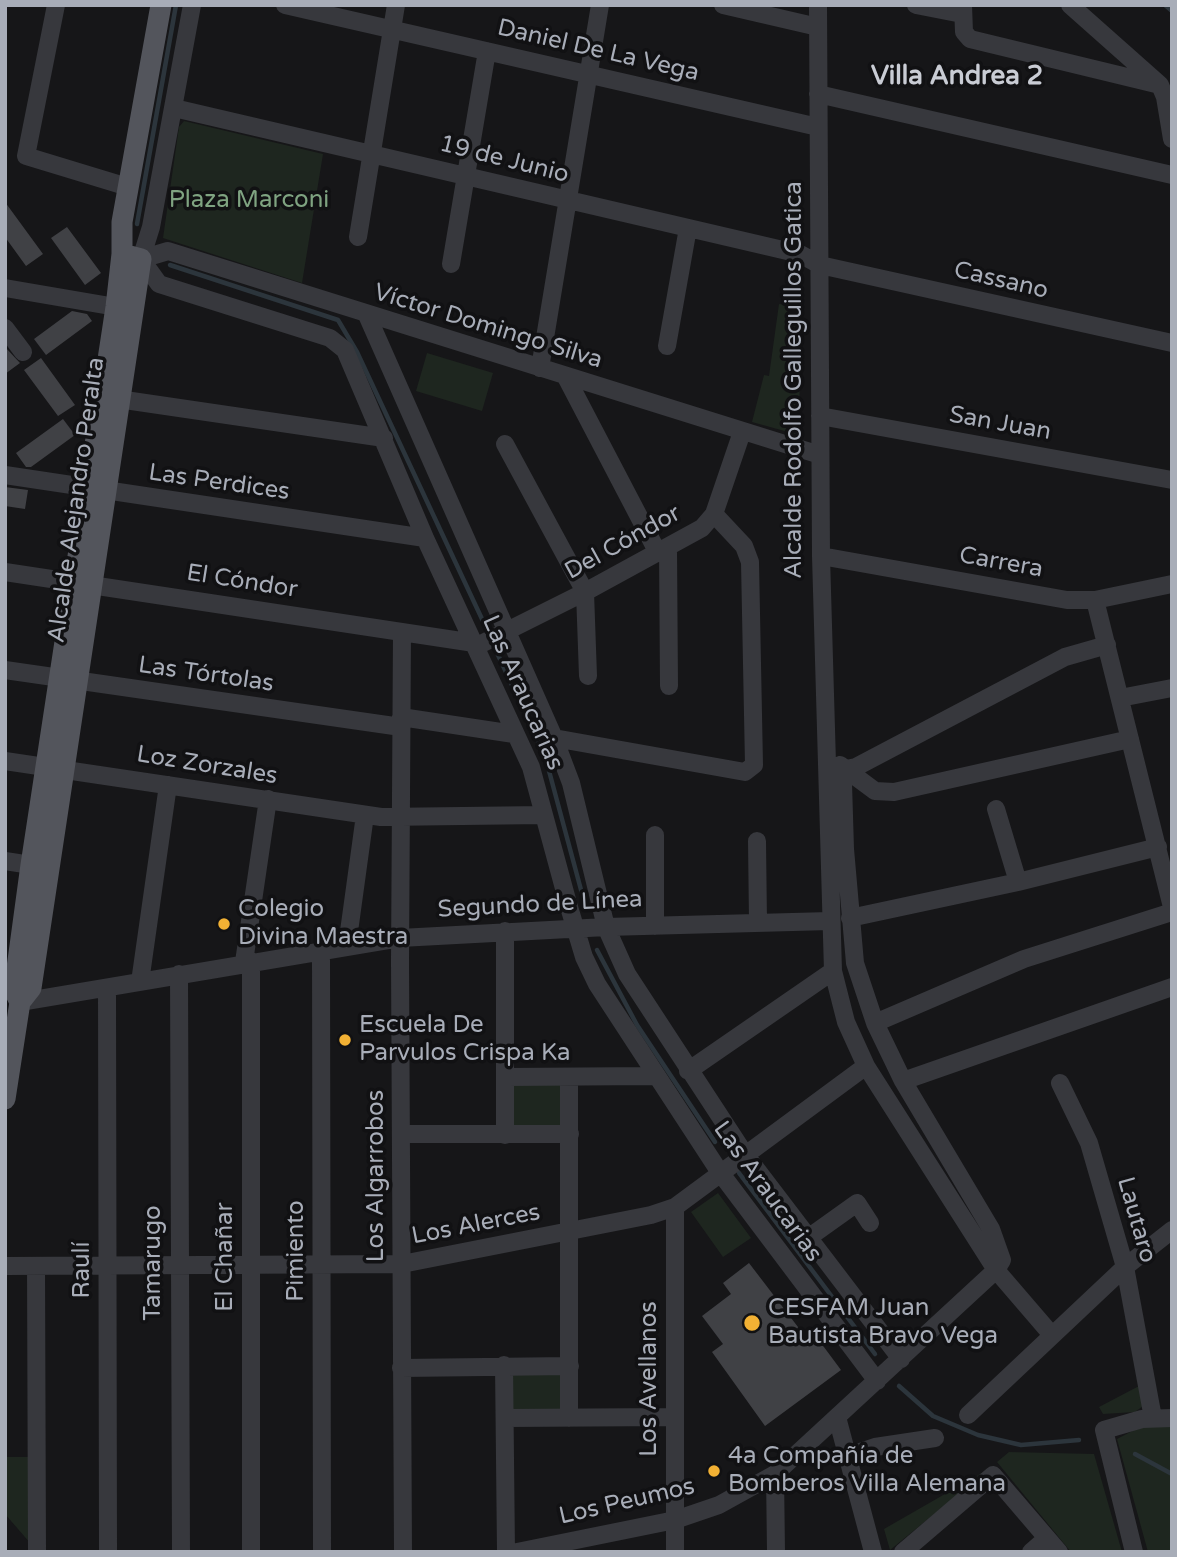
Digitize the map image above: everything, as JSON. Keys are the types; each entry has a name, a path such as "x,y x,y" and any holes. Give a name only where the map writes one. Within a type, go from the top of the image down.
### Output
{"main road":[{"name":"Alcalde Alejandro Peralta","path":"96,489 118,399 131,256 122,222 161,5"},
{"name":"Alcalde Alejandro Peralta","path":"12,1003 31,988 55,768 96,489 116,307 131,256"},
{"name":"Alcalde Alejandro Peralta","path":"5,1099 14,990 11,965 31,865 55,768"}],"street":[{"path":"56,5 26,156 128,187"},
{"name":"Alcalde Alejandro Peralta","path":"131,256 151,227 192,5"},
{"name":"Daniel De La Vega","path":"285,5 818,127"},
{"path":"358,237 396,5"},
{"path":"540,368 600,5"},
{"path":"723,5 818,27"},
{"name":"Alcalde Rodolfo Galleguillos Gatica","path":"818,5 824,755 833,971 846,1022 866,1066 996,1270 1051,1334"},
{"path":"916,5 963,10 964,32 970,39 1160,85"},
{"path":"1070,5 1160,85 1165,97 1172,139"},
{"path":"451,264 487,51"},
{"path":"818,94 1172,175"},
{"name":"19 de Junio","path":"174,108 800,254 820,265"},
{"path":"667,346 688,228"},
{"name":"Víctor Domingo Silva","path":"131,256 168,251 820,456"},
{"name":"Las Araucarias","path":"131,256 159,284 338,342 345,350 425,538 477,642 514,734 531,767 575,928 597,984 654,1076 719,1171 877,1381"},
{"name":"Cassano","path":"820,265 1172,344"},
{"path":"5,288 116,307"},
{"name":"Las Araucarias","path":"367,314 504,633 554,738 571,783 606,927 627,974 744,1153 901,1359"},
{"path":"5,328 23,352"},
{"path":"566,377 663,550 669,686"},
{"path":"118,399 384,438"},
{"name":"San Juan","path":"820,416 1172,480"},
{"name":"Del Cóndor","path":"477,642 504,633 585,592 702,528 714,514 742,432"},
{"path":"505,444 585,592 588,676"},
{"name":"Las Perdices","path":"5,475 425,538"},
{"path":"554,738 745,772 754,765 750,562 744,546 714,514"},
{"name":"Carrera","path":"821,556 1067,600 1095,600 1172,584"},
{"name":"El Cóndor","path":"5,572 477,642"},
{"path":"875,1023 1024,959 1172,910 1095,600"},
{"name":"Los Algarrobos","path":"402,632 400,938 403,1552"},
{"path":"846,769 856,767 1065,657 1107,645"},
{"name":"Las Tórtolas","path":"5,670 68,681 514,734"},
{"path":"1120,698 1172,688"},
{"path":"824,755 876,791 894,792 1130,739"},
{"name":"Loz Zorzales","path":"5,761 365,815 401,818 544,815"},
{"path":"846,769 843,796 855,963 875,1023 903,1081 991,1229 1002,1260 996,1270"},
{"path":"139,982 168,785"},
{"name":"El Chañar","path":"251,1552 247,962 268,799"},
{"path":"996,809 1018,882"},
{"path":"347,946 365,815"},
{"path":"655,835 655,926"},
{"path":"757,841 758,922"},
{"path":"850,918 1018,882 1158,847"},
{"path":"5,861 31,865"},
{"name":"Segundo de Línea","path":"12,1003 400,938 575,928 830,921"},
{"path":"505,931 505,1135"},
{"name":"Pimiento","path":"321,951 322,1552"},
{"path":"688,1071 833,971"},
{"name":"Tamarugo","path":"178,974 181,1552"},
{"path":"903,1081 1172,987"},
{"name":"Raulí","path":"107,988 108,1552"},
{"name":"Los Alerces","path":"5,1266 402,1264 652,1215 675,1207 719,1171 866,1066"},
{"path":"506,1077 654,1076"},
{"path":"569,1078 569,1418"},
{"name":"Lautaro","path":"1060,1083 1088,1143 1125,1267 1153,1418"},
{"path":"402,1134 570,1134"},
{"path":"808,1238 857,1203 870,1223"},
{"name":"Los Avellanos","path":"675,1207 675,1552"},
{"path":"968,1415 1051,1334 1125,1267 1172,1230"},
{"path":"36,1266 37,1552"},
{"name":"Los Peumos","path":"516,1551 675,1520 719,1505 775,1474 996,1270"},
{"path":"505,1365 506,1418 516,1551"},
{"path":"401,1367 570,1366"},
{"path":"506,1418 673,1417"},
{"path":"837,1417 873,1552"},
{"path":"1134,1552 1104,1430 1153,1418 1172,1418"},
{"path":"848,1456 875,1447 935,1438"},
{"path":"775,1474 776,1552"},
{"path":"903,1552 993,1475 1053,1545 1031,1552"}],"green space":[{"name":"Plaza Marconi","path":"184,121 323,154 302,283 163,238 179,127"},
{"path":"801,270 799,435 752,422 764,375 769,376 779,304 792,305 796,271"},
{"path":"427,353 493,373 482,411 416,391"},
{"path":"510,1081 561,1082 562,1125 512,1125"},
{"path":"718,1193 751,1238 723,1257 691,1212"},
{"path":"513,1370 565,1370 565,1413 512,1413"},
{"path":"1139,1386 1143,1406 1135,1412 1103,1414 1099,1407"},
{"path":"1140,1427 1172,1427 1172,1552 1148,1552 1117,1439"},
{"path":"1009,1452 1094,1454 1122,1552 1071,1552 997,1462"},
{"path":"5,1457 28,1457 31,1544 5,1514"},
{"path":"992,1467 890,1550 884,1529"}],"building":[{"path":"5,202 43,254 26,266 5,237"},
{"path":"67,227 101,273 85,285 51,238"},
{"path":"72,311 87,314 92,321 46,355 34,339"},
{"path":"5,347 20,363 5,374"},
{"path":"41,358 75,405 58,416 24,370"},
{"path":"63,419 75,435 31,467 26,467 16,453"},
{"path":"5,487 28,490 25,509 5,506"},
{"path":"749,1263 811,1344 818,1339 841,1370 765,1426 712,1352 723,1344 702,1316 731,1294 723,1283"}],"waterway":[{"path":"137,224 176,5"},
{"path":"1165,5 1172,11"},
{"path":"170,265 338,320 357,352 489,634"},
{"path":"492,642 545,756 584,901"},
{"path":"597,950 637,1025 715,1142"},
{"path":"739,1173 875,1354"},
{"path":"899,1386 933,1416 978,1435 1021,1445 1079,1440"},
{"path":"1135,1454 1172,1474"}],"place":[{"name":"Colegio Divina Maestra","path":"224,924"},
{"name":"Escuela De Parvulos Crispa Ka","path":"345,1040"},
{"name":"CESFAM Juan Bautista Bravo Vega","path":"752,1323"},
{"name":"4a Compañía de Bomberos Villa Alemana","path":"714,1471"}],"district":[{"name":"Villa Andrea 2","path":"957,77"}]}
